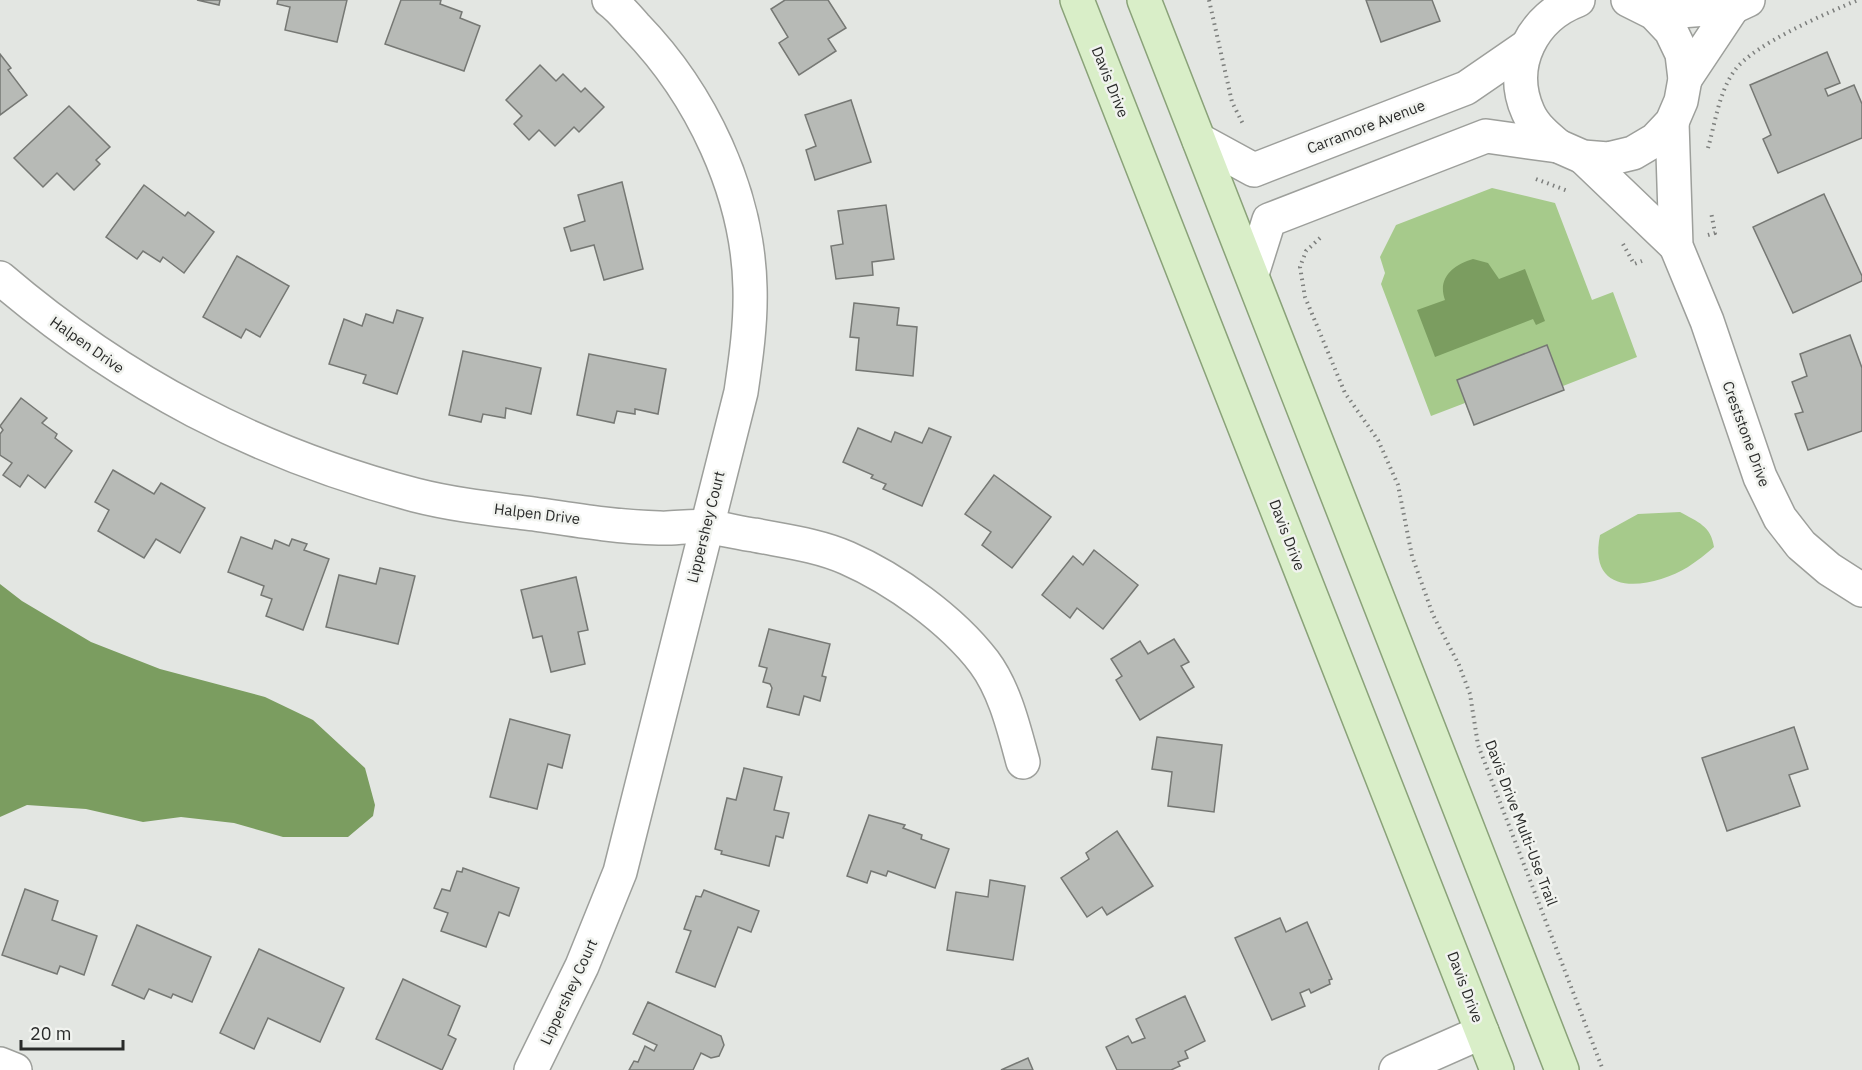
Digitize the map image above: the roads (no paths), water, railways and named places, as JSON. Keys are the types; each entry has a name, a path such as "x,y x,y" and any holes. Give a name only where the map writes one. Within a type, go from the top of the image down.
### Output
{"main road":[{"name":"Davis Drive","path":"1077,0 1497,1070"},
{"path":"1144,0 1562,1070"}],"street":[{"name":"Lippershey Court","path":"531,1070 587,956 620,872 741,393 749,339 750,287 745,236 726,172 681,81 651,42 609,0"},
{"name":"Carramore Avenue","path":"1199,140 1254,170 1466,88 1537,22 1563,6 1578,0"},
{"path":"1641,6 1740,4"},
{"path":"1685,79 1740,4"},
{"path":"1252,274 1269,220 1486,136 1608,159 1633,153 1655,140 1672,122 1681,101 1685,79 1682,54 1671,31 1641,6"},
{"path":"1537,22 1521,68 1521,90 1534,122 1571,152"},
{"name":"Creststone Drive","path":"1672,122 1676,246 1707,321 1760,477 1780,518 1801,545 1829,569 1862,590"},
{"name":"Creststone Drive","path":"1571,152 1676,246"},
{"name":"Halpen Drive","path":"0,278 42,314 114,365 174,402 238,433 355,477 418,496 479,507 658,528 706,527 803,545 845,557 882,576 938,615 985,663 1009,711 1023,762"},
{"path":"1396,1070 1482,1032"},
{"path":"0,1064 15,1070"}]}
